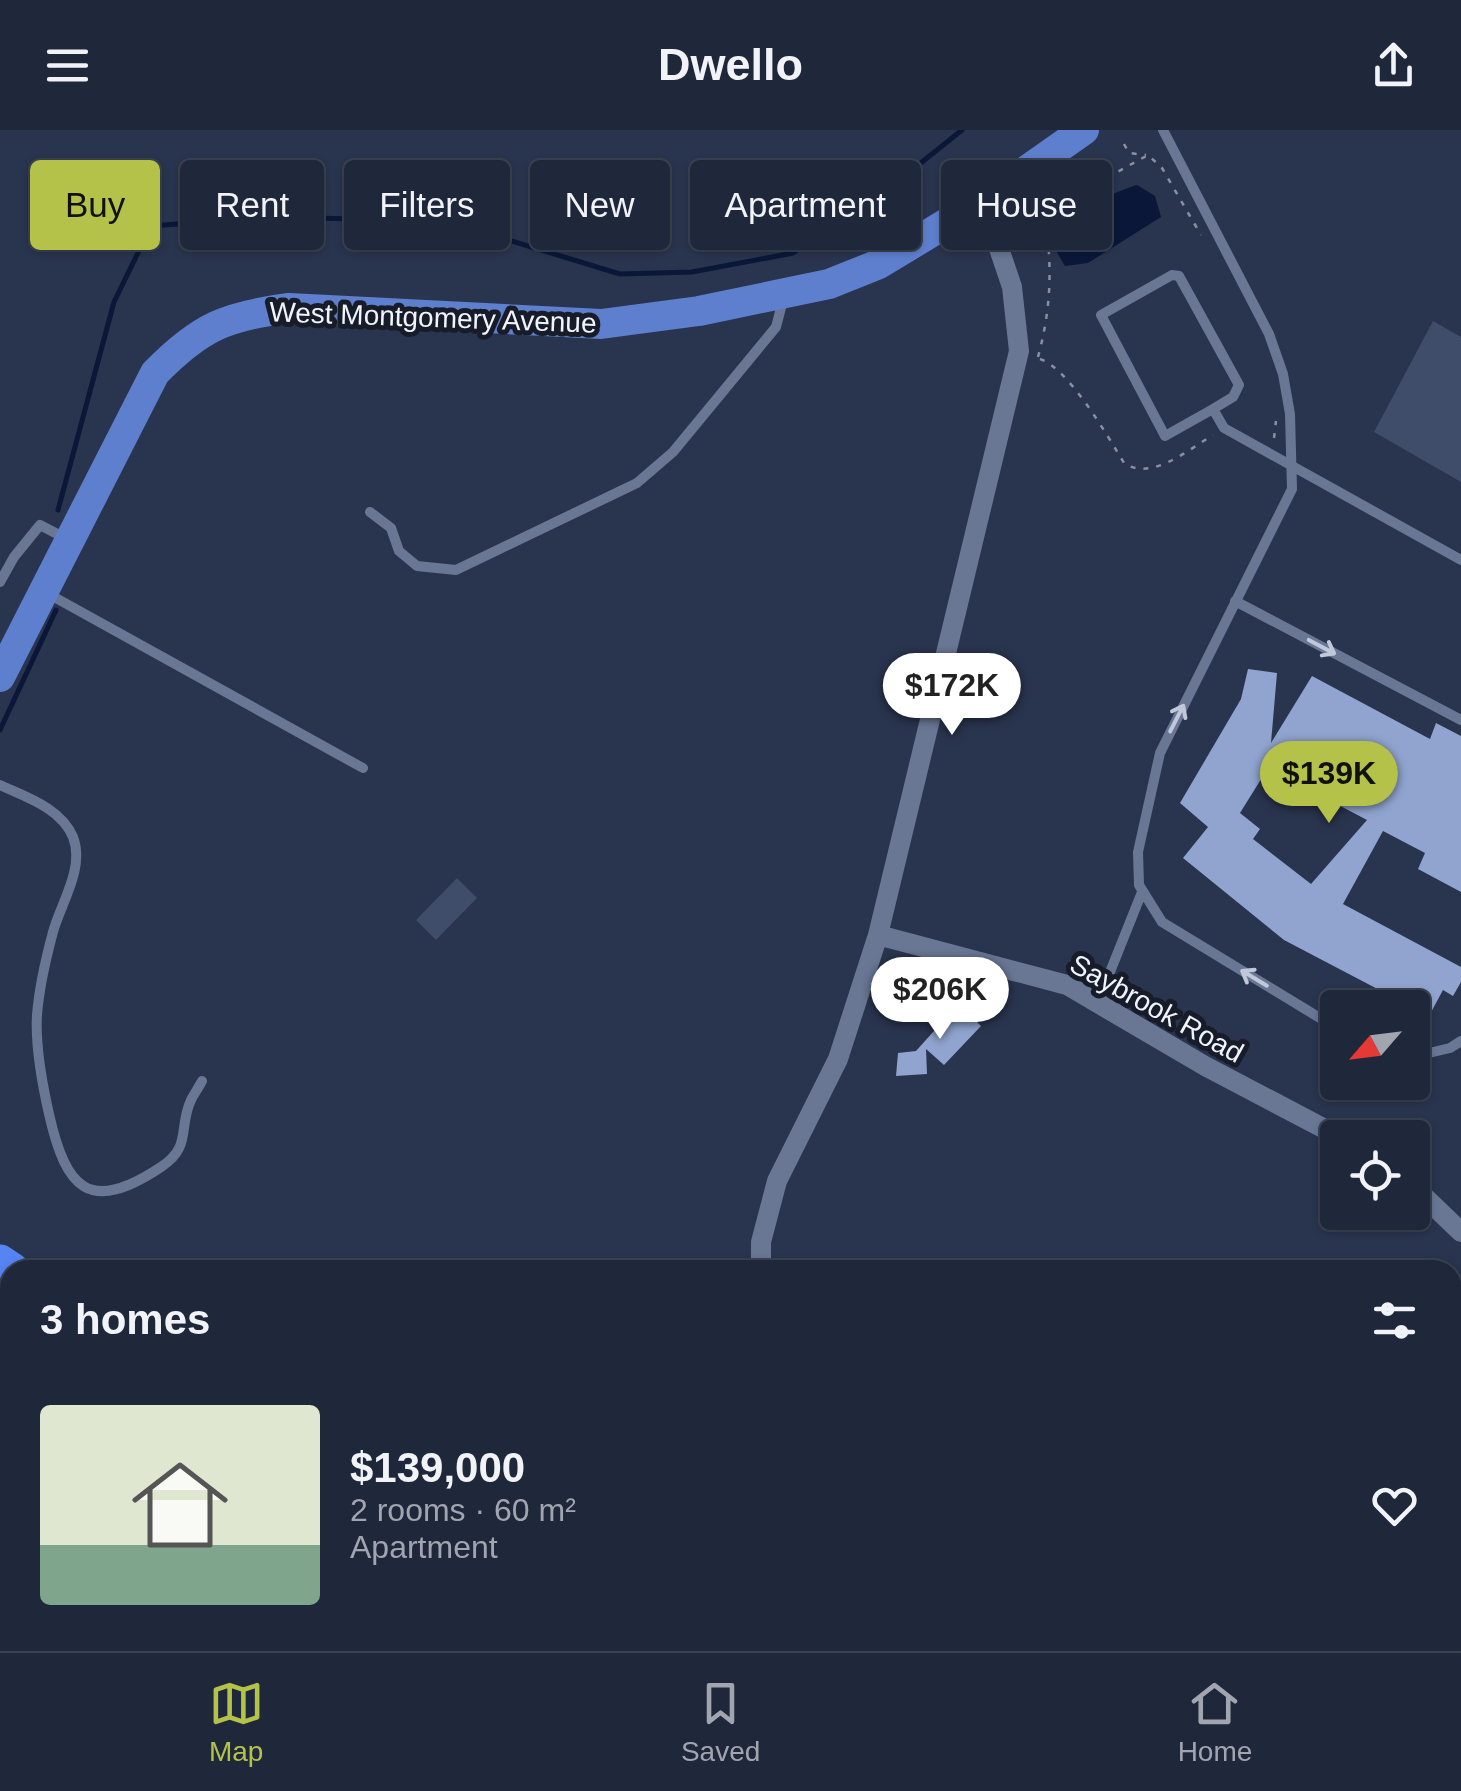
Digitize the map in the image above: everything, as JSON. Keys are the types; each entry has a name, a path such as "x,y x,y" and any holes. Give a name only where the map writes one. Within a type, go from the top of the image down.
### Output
{"main road":[{"name":"West Montgomery Avenue","path":"1041,160 1084,130"},
{"name":"West Montgomery Avenue","path":"0,678 156,373 180,348 208,329 243,314 289,308 601,324 698,311 829,284 879,264 941,226"}],"street":[{"path":"761,1260 761,1242 777,1181 838,1059 878,935 1018,356 1012,287 1000,250"},
{"name":"Saybrook Road","path":"878,935 1067,985 1205,1066 1320,1126"},
{"path":"1430,1202 1461,1232"}],"lane":[{"path":"1163,130 1269,334 1283,374 1290,414 1292,489 1160,753 1138,852 1139,885 1162,922 1320,1018"},
{"path":"1172,275 1179,276 1239,385 1233,397 1212,409 1164,436 1100,316 1172,275"},
{"path":"370,512 391,528 400,551 416,566 456,570 638,483 673,452 776,327 784,294"},
{"path":"1212,409 1224,428 1461,560"},
{"path":"0,582 40,525 70,541"},
{"path":"44,592 363,768"},
{"path":"1236,601 1461,720"},
{"path":"0,785 53,810 73,837 77,864 52,934 37,1016 42,1085 58,1152 70,1176 87,1190 110,1192 138,1182 167,1164 180,1150 189,1102 202,1081"},
{"path":"1098,1003 1142,892"},
{"path":"1430,1053 1461,1041"}],"path":[{"path":"1124,144 1129,153 1148,155"},
{"path":"1018,356 1053,364 1104,429 1124,463 1134,470 1150,469 1224,428"}],"shaded area":[{"path":"1137,185 1155,196 1161,217 1112,248 1112,195"},
{"path":"1056,250 1109,250 1088,263 1065,266"},
{"path":"1433,321 1461,337 1461,482 1374,432"},
{"path":"457,878 477,898 436,940 416,920"}],"building":[{"path":"1248,669 1277,673 1271,743 1312,676 1430,739 1436,723 1461,736 1461,892 1418,869 1425,853 1383,831 1343,904 1461,967 1461,982 1453,996 1443,990 1430,1014 1430,990 1379,990 1284,940 1183,858 1208,827 1180,803 1241,699","holes":["1268,768 1367,820 1311,884 1253,839 1260,829 1240,813"]},
{"path":"959,1004 981,1026 944,1065 926,1049 927,1074 896,1076 898,1053 916,1051 951,1006"}],"waterway":[{"path":"58,510 114,302 151,226 268,217 446,221 620,274 692,272 793,253 962,130"},
{"path":"0,730 56,610"}]}
